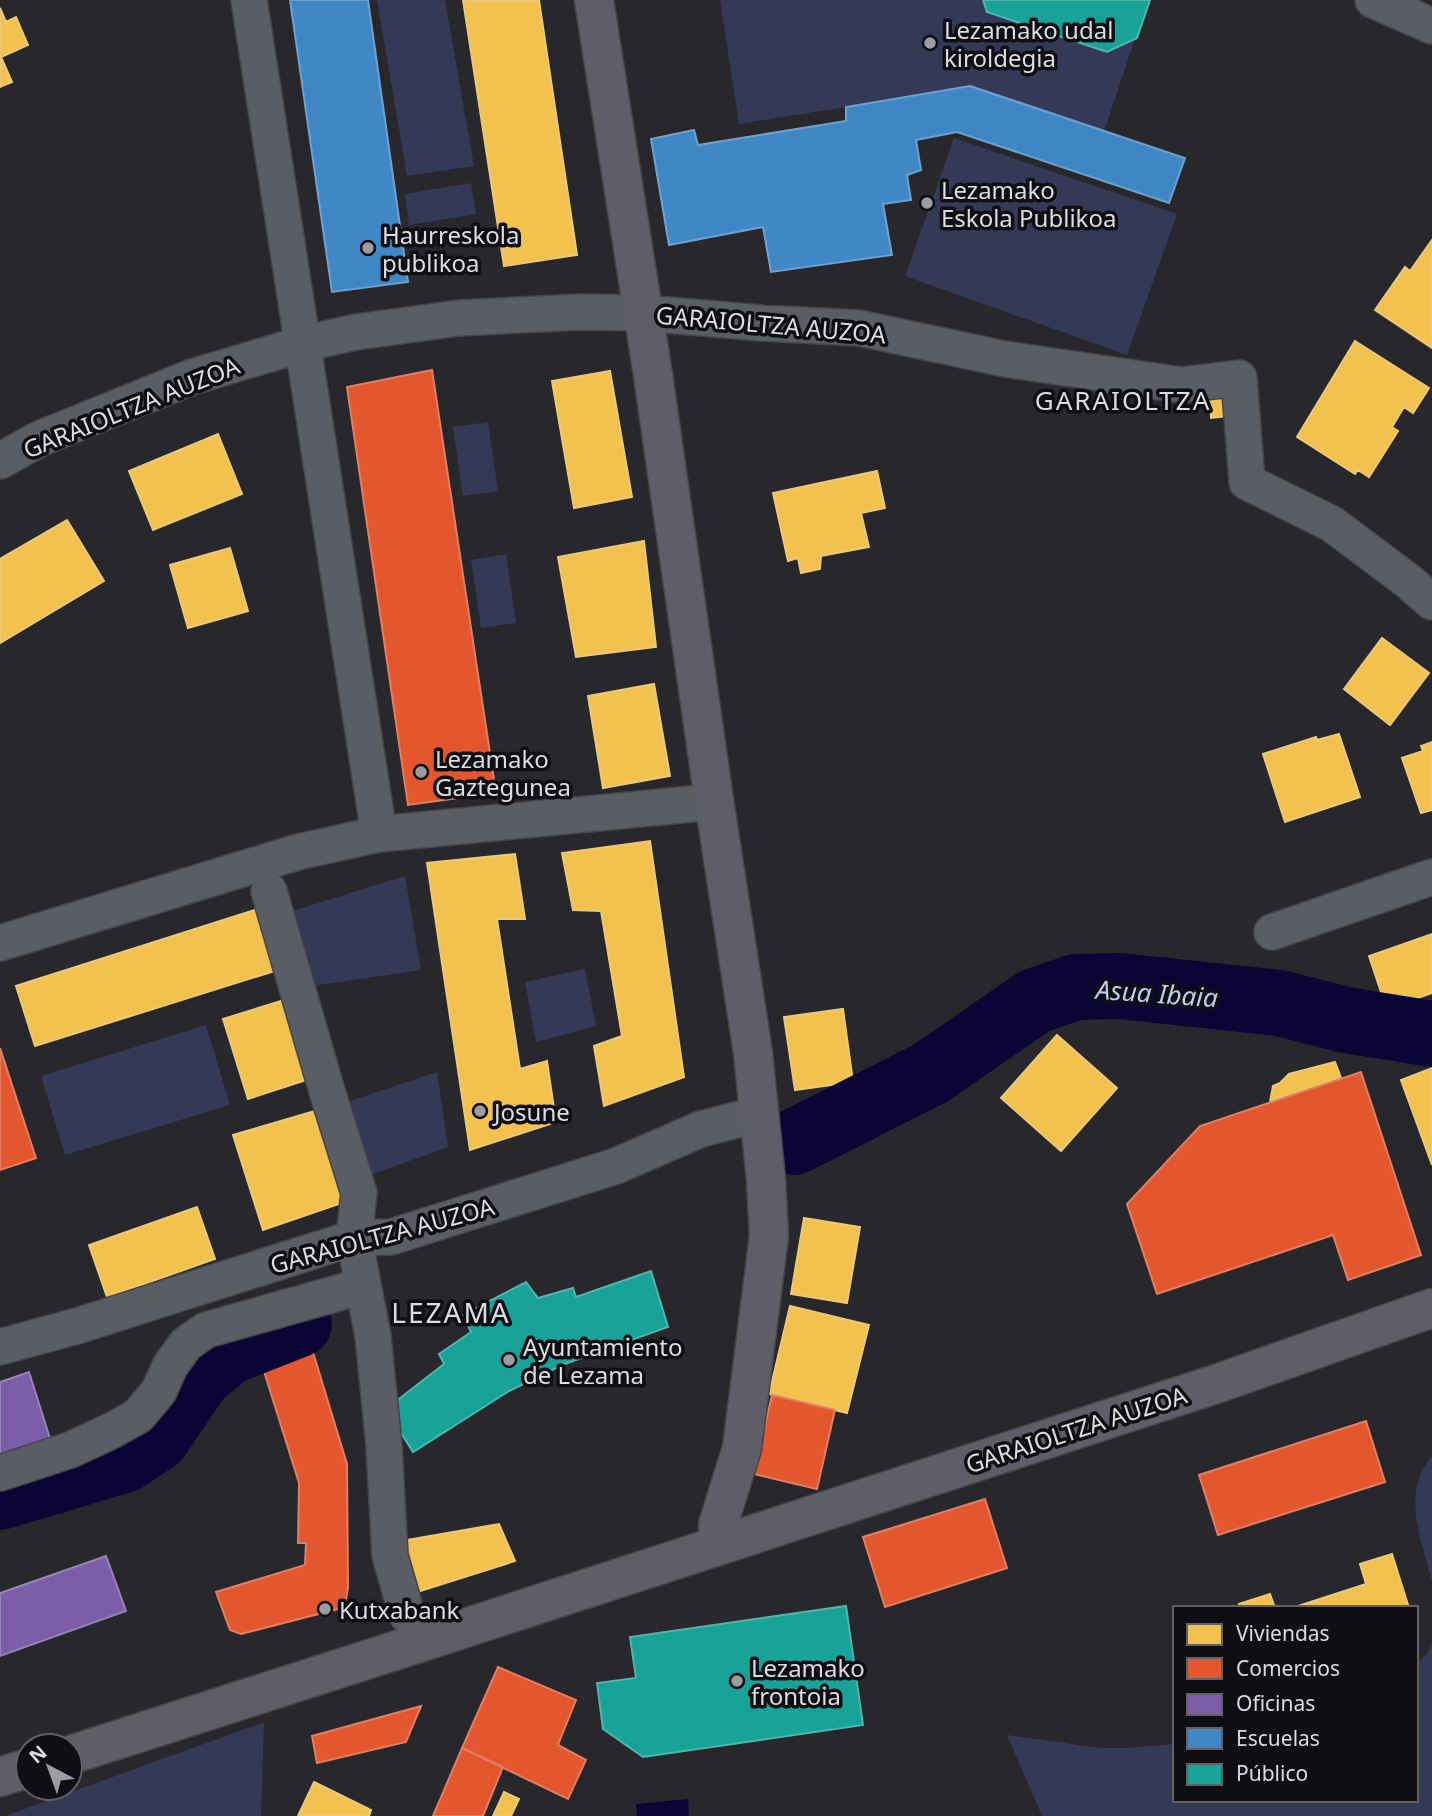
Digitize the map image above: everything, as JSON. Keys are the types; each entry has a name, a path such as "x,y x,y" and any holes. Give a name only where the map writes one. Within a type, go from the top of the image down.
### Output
{"street":[{"path":"249,0 379,834"},
{"name":"GARAIOLTZA AUZOA","path":"594,0 761,1114 769,1236 742,1448 718,1525 718,1545"},
{"path":"1373,0 1432,26"},
{"name":"GARAIOLTZA AUZOA","path":"0,461 39,439 192,377 303,344 356,332 459,318 580,312 643,313 859,328 1006,359 1193,384 1239,378 1247,482 1332,524 1408,580 1432,602"},
{"path":"0,943 298,852 379,834 714,800"},
{"path":"1272,932 1432,877"},
{"path":"269,891 359,1193 354,1238 373,1336 384,1446 390,1556 407,1615"},
{"name":"GARAIOLTZA AUZOA","path":"0,1347 77,1326 354,1238 391,1237 616,1166 701,1129 761,1114"},
{"path":"0,1473 70,1450 111,1432 138,1416 159,1391 170,1366 186,1344 206,1330 363,1286"},
{"name":"GARAIOLTZA AUZOA","path":"84,1751 1216,1384 1432,1308"}],"shaded area":[{"path":"377,0 445,0 474,166 407,176"},
{"name":"Lezamako udal kiroldegia","path":"720,0 1148,0 1104,131 846,107 739,124"},
{"path":"954,138 1177,214 1127,355 905,276"},
{"path":"471,183 476,214 409,225 405,194"},
{"path":"488,422 498,491 463,496 453,427"},
{"path":"506,554 516,623 481,628 471,560"},
{"path":"405,876 421,970 305,987 283,914"},
{"path":"585,969 596,1026 536,1042 525,982"},
{"path":"206,1025 230,1105 65,1155 41,1076"},
{"path":"437,1072 448,1147 362,1178 338,1105"},
{"path":"1432,1456 1432,1581 1419,1534 1415,1501 1422,1470"},
{"path":"1432,1645 1432,1816 1042,1816 1007,1735 1100,1748 1173,1744 1173,1802 1418,1802 1418,1662"},
{"path":"264,1722 261,1816 5,1816 44,1802 84,1802 84,1787"},
{"path":"688,1799 689,1816 637,1816 636,1804"}],"building: Viviendas":[{"path":"463,0 539,0 577,255 504,266"},
{"path":"0,8 6,22 16,17 28,45 1,57 12,82 0,87"},
{"path":"1432,240 1432,348 1375,310 1405,267 1410,271"},
{"path":"1355,341 1429,388 1413,413 1404,407 1392,427 1398,431 1369,477 1358,470 1355,474 1297,437"},
{"path":"610,371 632,497 574,508 552,381"},
{"path":"1226,384 1228,416 1211,418 1209,386"},
{"path":"218,434 242,494 153,530 129,471"},
{"path":"877,471 885,508 861,513 869,547 821,556 820,569 801,573 798,558 788,561 773,493"},
{"path":"67,520 104,581 0,643 0,559"},
{"path":"644,541 656,647 576,657 558,557"},
{"path":"230,548 248,611 188,628 170,565"},
{"path":"1382,638 1429,673 1390,725 1344,689"},
{"path":"654,684 670,776 603,788 588,696"},
{"path":"1339,734 1360,797 1285,822 1263,754 1316,737 1317,740"},
{"path":"1432,742 1432,810 1421,813 1402,758 1423,751 1421,746"},
{"path":"650,841 684,1077 604,1106 594,1046 622,1036 601,911 573,910 562,853"},
{"path":"515,854 525,919 497,919 520,1069 547,1061 556,1122 470,1150 427,863"},
{"path":"261,908 281,969 35,1046 16,986"},
{"path":"1432,934 1432,993 1393,1007 1389,996 1383,998 1369,956"},
{"path":"284,1000 309,1079 248,1099 223,1019"},
{"path":"843,1009 853,1082 795,1090 784,1017"},
{"path":"1057,1035 1117,1088 1061,1151 1001,1098"},
{"path":"1335,1062 1341,1078 1270,1102 1273,1086 1289,1074"},
{"path":"1432,1068 1432,1165 1401,1080"},
{"path":"325,1108 353,1199 263,1230 233,1135"},
{"path":"197,1207 215,1259 107,1297 89,1245"},
{"path":"804,1218 860,1227 847,1303 791,1294"},
{"path":"790,1306 869,1325 847,1413 769,1394"},
{"path":"499,1524 515,1561 414,1593 401,1541"},
{"path":"1392,1554 1408,1606 1298,1606 1366,1584 1360,1564"},
{"path":"1270,1594 1274,1606 1240,1606"},
{"path":"314,1782 371,1810 369,1816 298,1816"},
{"path":"504,1792 519,1799 511,1816 493,1816"}],"building: Comercios":[{"path":"432,370 496,793 408,805 347,387"},
{"path":"0,1048 36,1158 0,1170"},
{"path":"1361,1072 1421,1255 1348,1280 1333,1235 1157,1294 1127,1204 1200,1126"},
{"path":"312,1349 347,1464 348,1588 345,1604 338,1609 241,1634 230,1630 216,1592 305,1565 306,1543 298,1543 299,1483 262,1365"},
{"path":"772,1395 835,1410 817,1489 754,1474"},
{"path":"1366,1421 1385,1482 1218,1535 1199,1475"},
{"path":"985,1499 1007,1568 885,1607 863,1537"},
{"path":"498,1667 576,1700 558,1745 586,1760 568,1799 462,1748"},
{"path":"421,1706 406,1742 317,1763 312,1736"},
{"path":"462,1748 503,1767 483,1816 433,1816"}],"building: Oficinas":[{"path":"29,1372 53,1448 0,1465 0,1382"},
{"path":"106,1556 126,1611 0,1656 0,1593"}],"building: Escuelas":[{"path":"290,0 368,0 408,282 332,292"},
{"path":"970,86 1185,158 1169,203 957,132 916,140 921,170 907,175 911,200 883,204 892,255 771,272 763,227 669,245 651,139 694,130 698,145 846,121 846,107"}],"building: Público":[{"path":"983,0 1150,0 1137,38 1107,52 987,12"},
{"name":"Ayuntamiento de Lezama","path":"651,1271 668,1327 562,1365 509,1391 413,1452 386,1409 444,1364 439,1354 471,1332 463,1315 526,1282 538,1298 573,1288 576,1297"},
{"name":"Lezamako frontoia","path":"846,1606 863,1725 643,1757 603,1729 597,1683 636,1678 630,1637"}],"waterway":[{"name":"Asua Ibaia","path":"794,1142 929,1074 1035,1001 1076,987 1120,986 1279,1003 1346,1020 1432,1034"},
{"name":"Asua Ibaia","path":"0,1497 124,1460 157,1438 199,1376 228,1352 299,1324"}],"place":[{"name":"Lezamako udal kiroldegia","path":"930,43"},
{"name":"Lezamako Eskola Publikoa","path":"927,203"},
{"name":"Haurreskola publikoa","path":"368,248"},
{"name":"Lezamako Gaztegunea","path":"421,772"},
{"name":"Josune","path":"480,1111"},
{"name":"Ayuntamiento de Lezama","path":"509,1360"},
{"name":"Kutxabank","path":"325,1609"},
{"name":"Lezamako frontoia","path":"737,1681"}],"district":[{"name":"GARAIOLTZA","path":"1123,400"},
{"name":"LEZAMA","path":"451,1312"}]}
